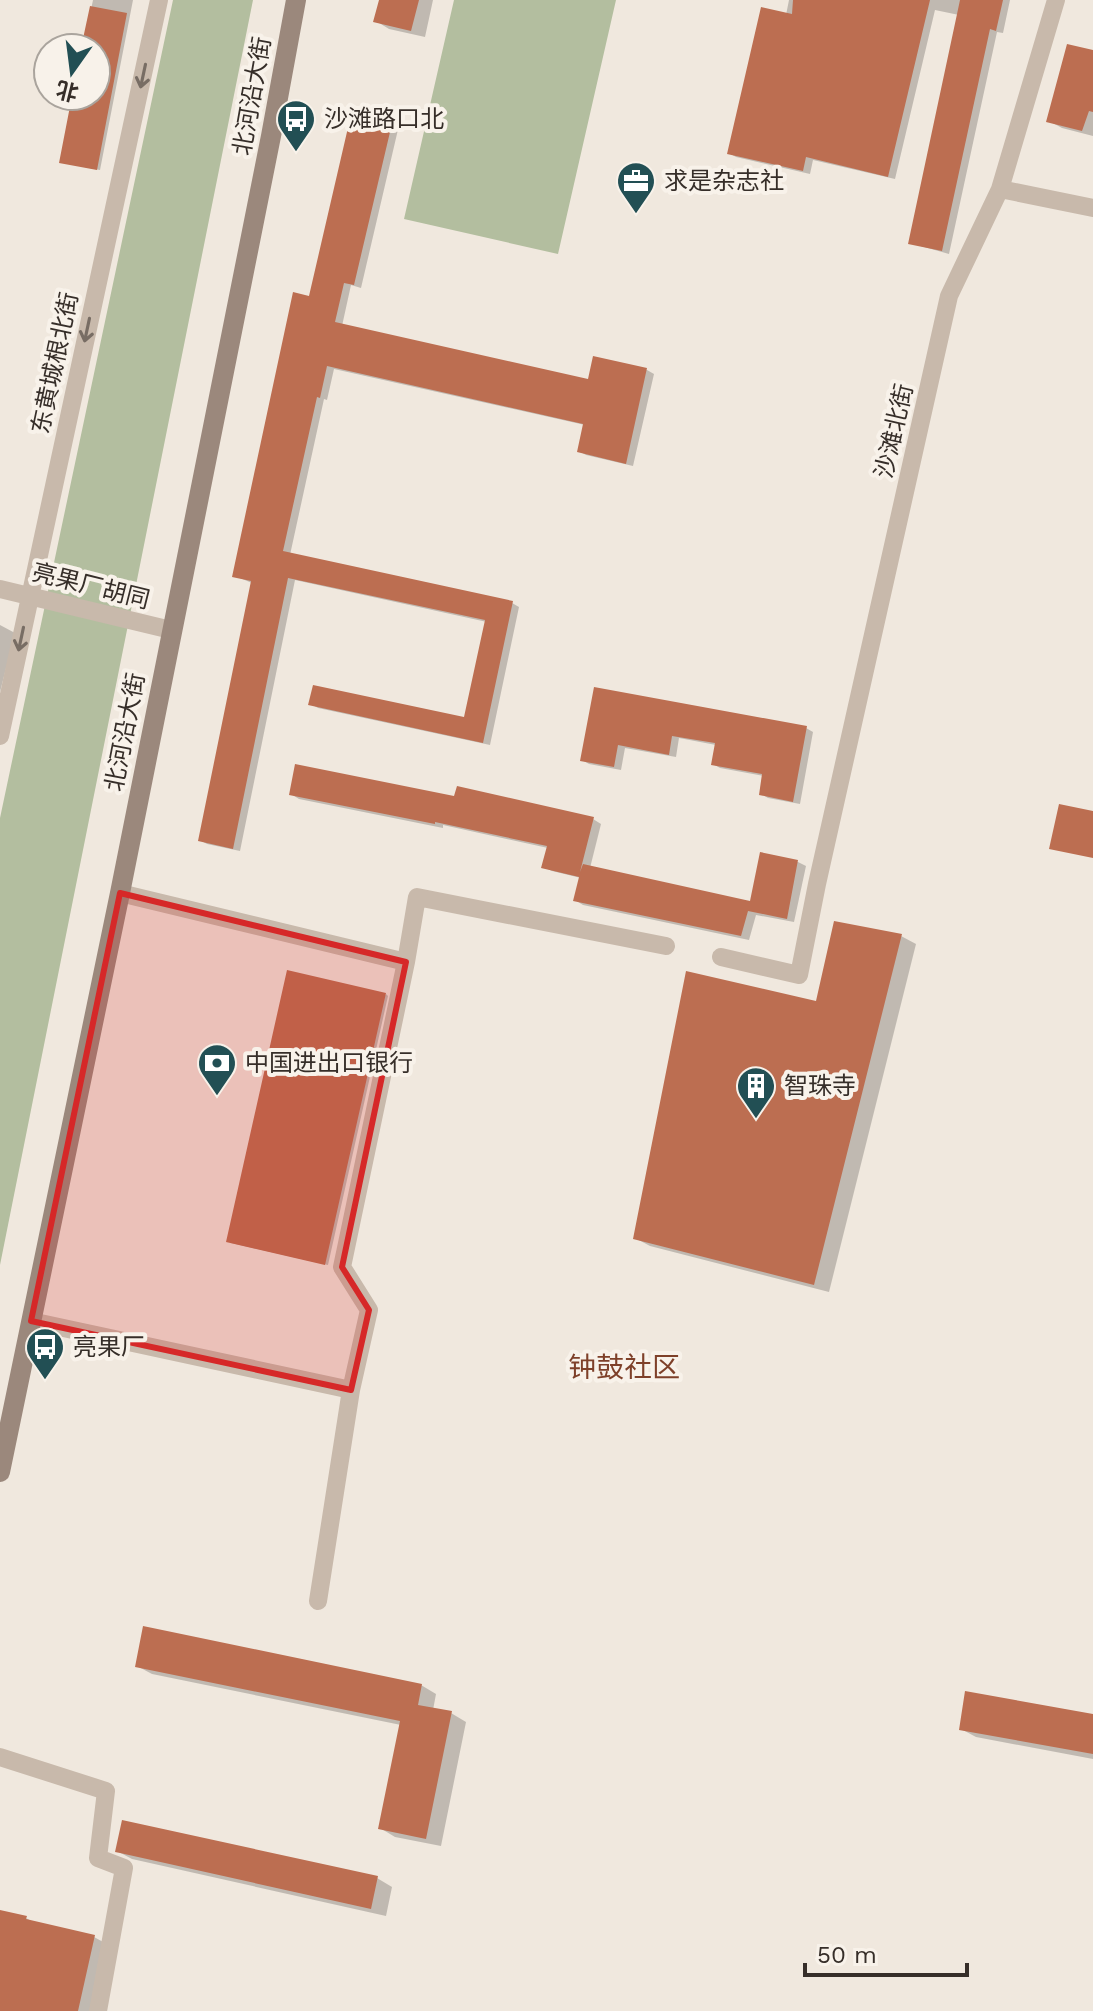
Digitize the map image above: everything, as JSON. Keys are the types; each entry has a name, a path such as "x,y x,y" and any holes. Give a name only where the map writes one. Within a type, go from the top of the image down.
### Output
{"main road":[{"name":"北河沿大街","path":"0,1472 120,893 296,0"}],"street":[{"name":"东黄城根北街","path":"0,736 159,0"},
{"name":"沙滩北街","path":"721,957 799,975 949,296 1000,189 1056,0"},
{"path":"1000,189 1093,208"},
{"name":"亮果厂胡同","path":"0,589 171,630"},
{"path":"120,893 406,962"},
{"path":"318,1601 351,1390 369,1310 342,1267 417,897 666,946"},
{"path":"31,1321 351,1390"},
{"path":"0,1757 106,1791 98,1858 124,1868 98,2011"}],"highlighted area":[{"path":"120,893 406,962 342,1267 369,1310 351,1390 31,1321"}],"green space":[{"path":"173,0 253,0 0,1265 0,818"},
{"path":"454,0 616,0 558,254 404,219"}],"building":[{"path":"379,0 419,0 411,31 373,22"},
{"path":"793,0 930,0 888,177 806,157 803,171 727,154 761,7 792,14"},
{"path":"960,0 1003,0 996,31 990,29 942,251 908,244"},
{"path":"90,6 127,13 112,92 112,32 84,32"},
{"path":"1067,44 1093,50 1093,112 1089,111 1082,131 1046,122"},
{"path":"353,106 394,115 354,285 344,283 335,322 588,379 593,356 647,368 626,464 577,452 583,424 327,366 320,398 317,397 283,551 513,601 483,743 308,705 313,685 464,717 485,620 288,578 233,849 198,841 251,581 232,577 293,292 309,296"},
{"path":"69,112 108,112 97,170 59,163"},
{"path":"594,687 807,726 793,802 759,795 762,774 711,765 715,743 672,736 669,755 618,745 614,767 580,761"},
{"path":"295,764 454,796 457,786 594,817 580,872 583,864 750,901 760,852 798,860 787,919 748,911 741,936 573,901 579,877 541,868 547,846 289,795"},
{"path":"1059,804 1093,811 1093,858 1049,849"},
{"name":"智珠寺","path":"834,921 902,934 814,1285 633,1239 686,971 816,1001"},
{"path":"287,970 386,993 325,1265 226,1242"},
{"path":"143,1626 422,1684 418,1705 452,1711 426,1839 378,1829 400,1721 135,1667"},
{"path":"965,1691 1093,1714 1093,1754 959,1730"},
{"path":"122,1820 378,1876 371,1909 115,1852"},
{"path":"0,1910 95,1935 78,2011 0,2011"}],"place":[{"name":"沙滩路口北","path":"296,153"},
{"name":"求是杂志社","path":"636,215"},
{"name":"中国进出口银行","path":"217,1097"},
{"name":"智珠寺","path":"756,1120"},
{"name":"亮果厂","path":"45,1381"}],"district":[{"name":"钟鼓社区","path":"624,1367"}]}
